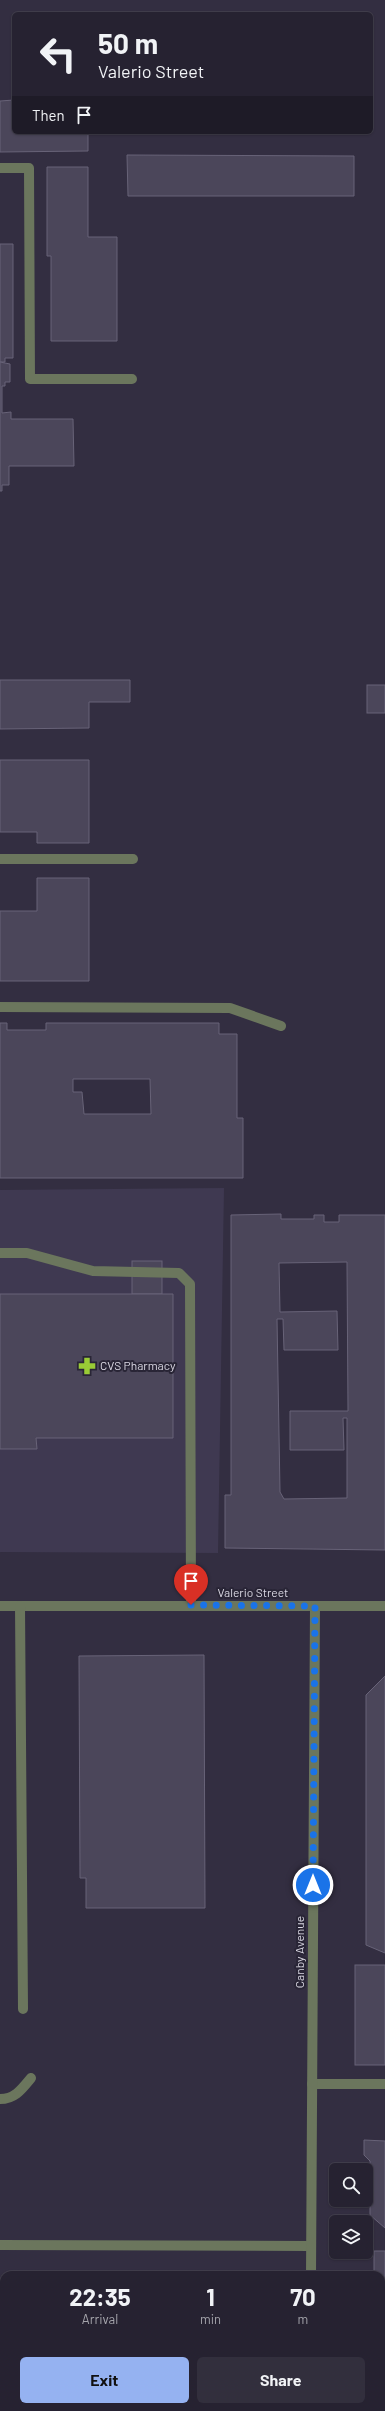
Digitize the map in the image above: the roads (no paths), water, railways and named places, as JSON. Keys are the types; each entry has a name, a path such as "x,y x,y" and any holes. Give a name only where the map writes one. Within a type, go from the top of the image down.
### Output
{"street":[{"path":"0,168 29,168 30,379 132,379"},
{"path":"0,859 133,859"},
{"path":"0,1007 230,1008 281,1026"},
{"path":"0,1253 27,1253 93,1271 179,1274 190,1284 191,1605"},
{"name":"Valerio Street","path":"0,1606 385,1606"},
{"path":"20,1606 23,2009"},
{"name":"Canby Avenue","path":"312,2271 315,1606"},
{"path":"0,2099 7,2099 18,2094 31,2078"},
{"path":"312,2084 385,2084"},
{"path":"0,2245 311,2246"}],"place":[{"name":"CVS Pharmacy","path":"87,1366"}]}
